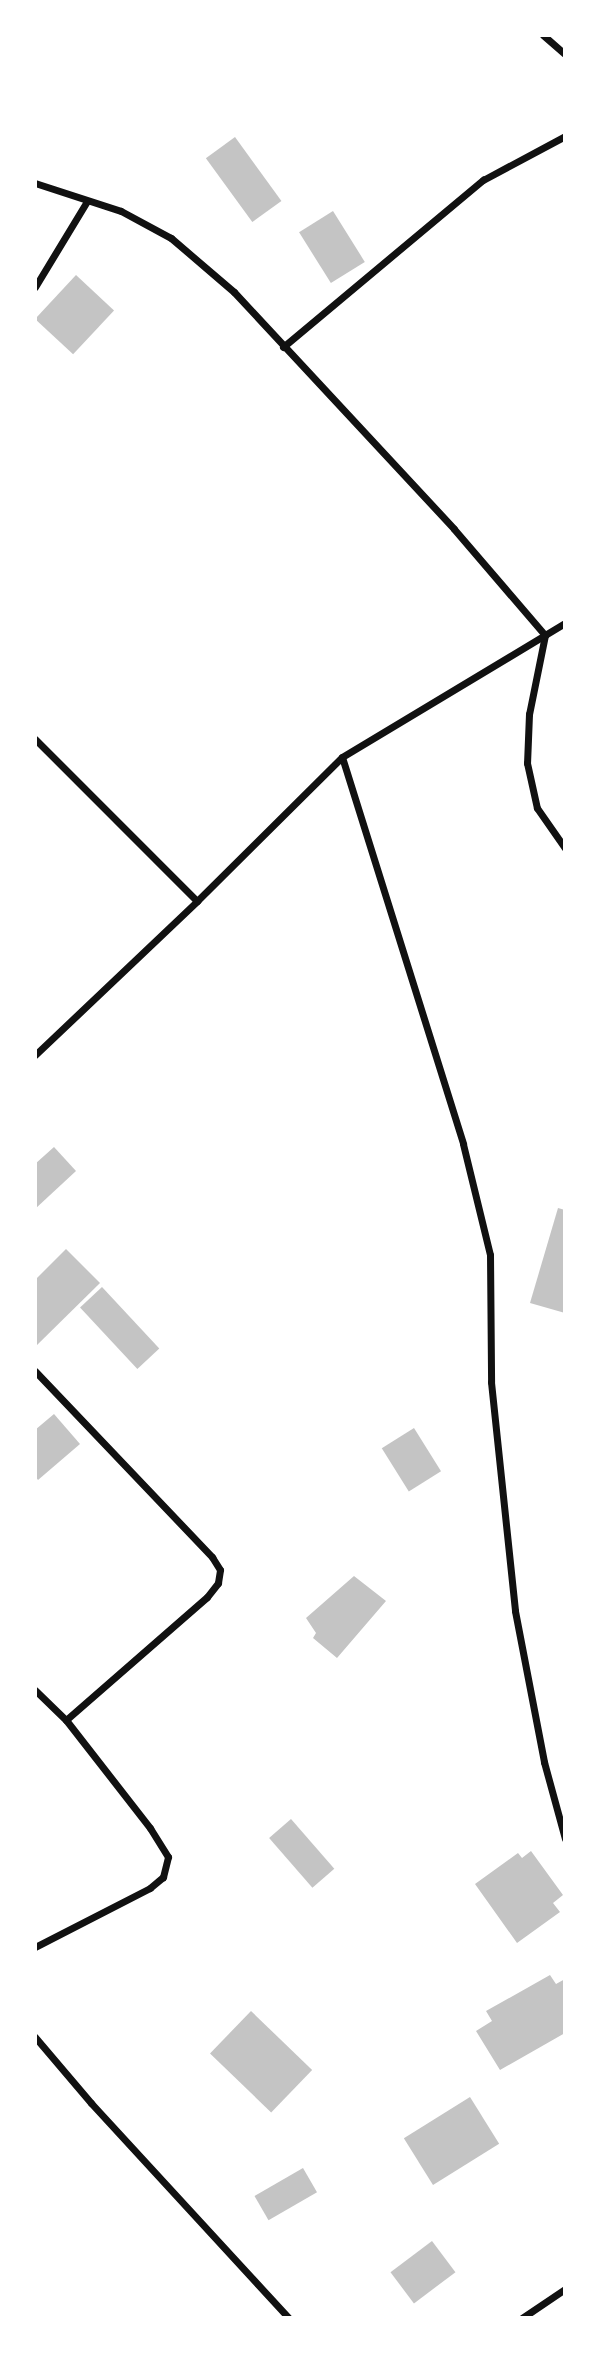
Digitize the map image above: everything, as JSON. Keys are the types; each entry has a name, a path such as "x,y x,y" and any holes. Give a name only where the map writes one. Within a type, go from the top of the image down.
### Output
{"street":[{"path":"543,35 565,54"},
{"path":"283,347 483,180 565,136"},
{"path":"35,183 121,211 171,238 234,292 454,528 545,635"},
{"path":"35,287 87,201"},
{"path":"35,1055 197,901 342,757 565,623"},
{"path":"545,635 529,714 527,763 537,808 565,848"},
{"path":"35,739 197,901"},
{"path":"342,757 463,1144 490,1255 491,1381 515,1611 544,1762 565,1839"},
{"path":"35,1371 212,1556 220,1570 218,1583 207,1597 66,1720"},
{"path":"35,1690 66,1720 150,1828 168,1857 163,1877 150,1888 35,1947"},
{"path":"35,2037 91,2103 289,2318"},
{"path":"522,2318 565,2290"}],"building":[{"path":"235,137 281,201 252,222 206,158"},
{"path":"333,211 365,262 331,283 299,232"},
{"path":"76,275 114,310 73,354 35,319"},
{"path":"54,1147 76,1171 35,1209 35,1164"},
{"path":"558,1208 565,1210 565,1313 530,1303"},
{"path":"66,1249 100,1283 35,1347 35,1280"},
{"path":"102,1287 159,1348 137,1369 80,1307"},
{"path":"54,1414 80,1444 38,1480 35,1476 35,1430"},
{"path":"414,1428 441,1471 409,1491 382,1448"},
{"path":"354,1576 386,1601 337,1658 313,1638 316,1633 306,1618"},
{"path":"291,1819 334,1869 312,1888 269,1838"},
{"path":"531,1851 563,1895 553,1903 560,1912 517,1943 475,1884 518,1853 522,1858"},
{"path":"550,1975 556,1984 565,1979 565,2033 500,2070 476,2031 492,2021 486,2011"},
{"path":"251,2011 312,2070 271,2112 210,2053"},
{"path":"470,2097 499,2144 433,2185 404,2138"},
{"path":"303,2168 317,2192 269,2220 255,2196"},
{"path":"432,2241 455,2272 414,2303 390,2272"}]}
